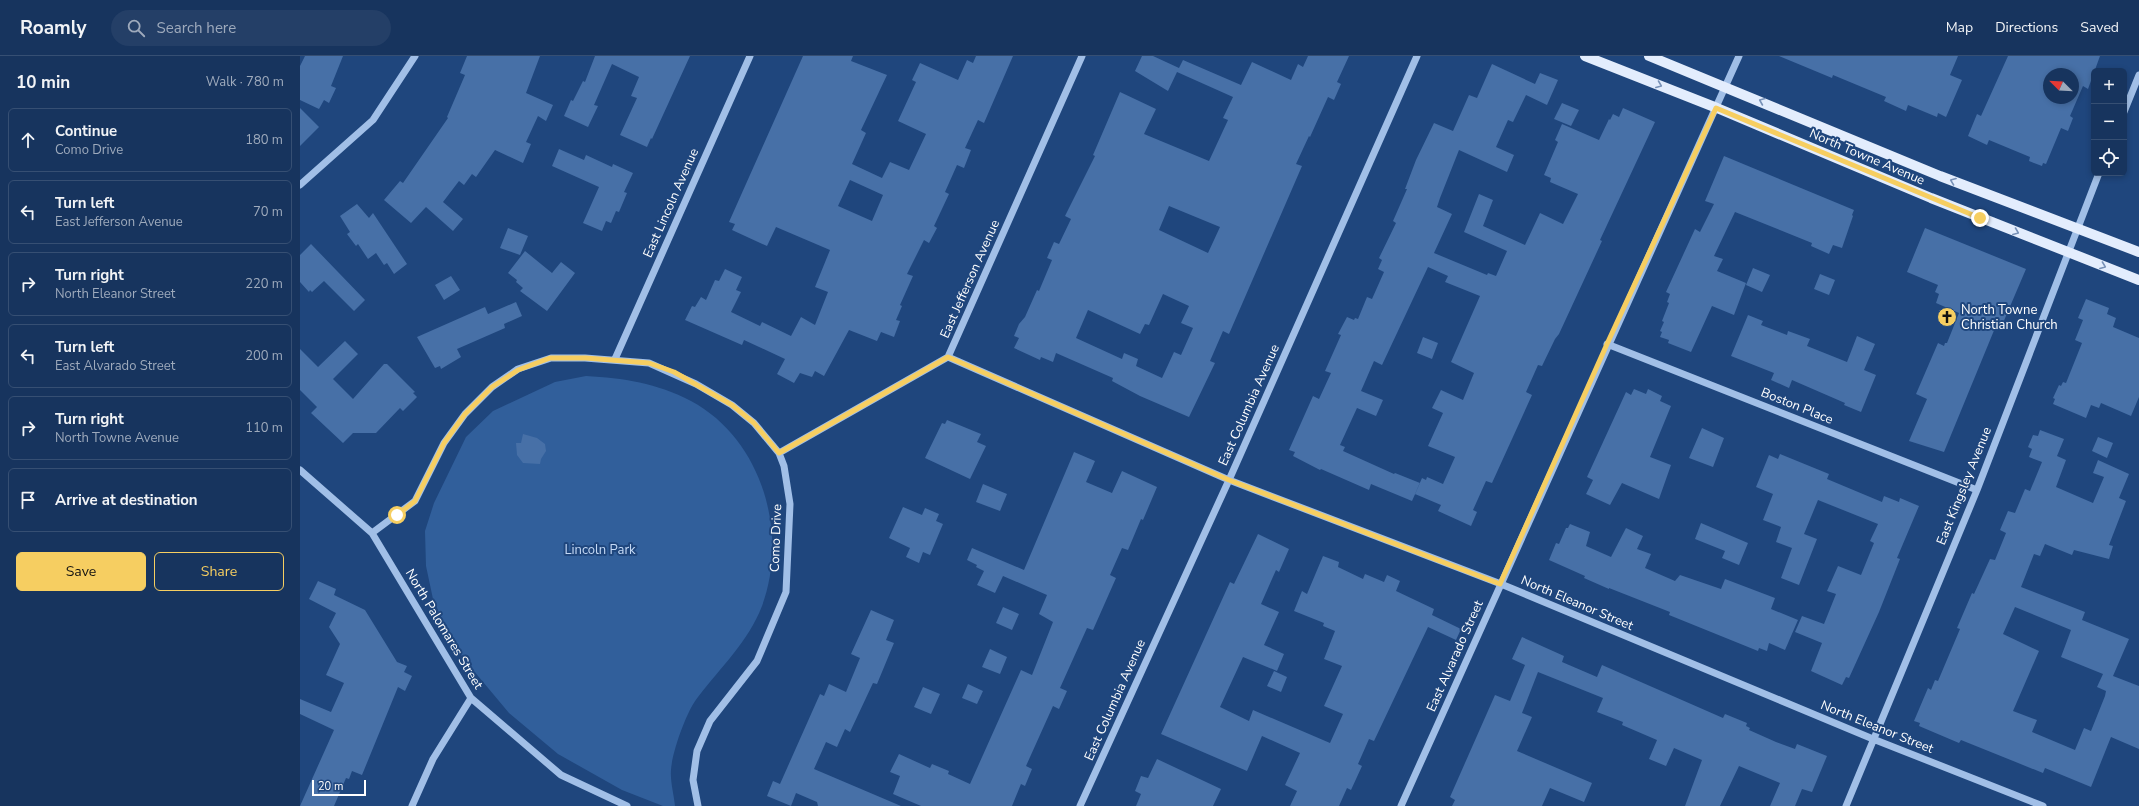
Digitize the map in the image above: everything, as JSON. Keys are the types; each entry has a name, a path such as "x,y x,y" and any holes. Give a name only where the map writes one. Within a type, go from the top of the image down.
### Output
{"main road":[{"name":"North Towne Avenue","path":"1585,56 1716,108 1930,198 2139,280"},
{"name":"North Towne Avenue","path":"1649,56 1940,176 2139,252"}],"street":[{"path":"300,185 373,120 415,56"},
{"name":"East Lincoln Avenue","path":"614,359 750,56"},
{"name":"East Jefferson Avenue","path":"779,453 948,357 1082,56"},
{"name":"East Columbia Avenue","path":"1080,806 1229,480 1417,56"},
{"name":"East Alvarado Street","path":"1401,806 1607,344 1727,87 1739,56"},
{"path":"2127,105 2139,75"},
{"name":"East Kingsley Avenue","path":"1846,806 1977,490 2067,252 2098,176"},
{"name":"Boston Place","path":"1607,344 1977,490"},
{"name":"North Eleanor Street","path":"948,357 1229,480 1500,584 1873,739 2043,806"},
{"name":"Como Drive","path":"372,533 415,501 444,443 465,414 492,387 518,370 550,358 614,359 649,363 696,384 732,405 754,423 779,453 790,504 786,592 757,661 710,721 697,751 693,780 698,806"},
{"name":"North Palomares Street","path":"300,470 372,533 471,698 561,775 627,806"},
{"path":"412,806 433,758 471,698"}],"green space":[{"name":"Lincoln Park","path":"586,376 627,380 653,386 691,401 716,418 736,439 752,463 763,490 770,519 772,549 770,578 762,606 742,643 698,697 689,711 672,762 671,774 675,806 663,806 622,790 558,754 509,713 463,658 447,630 433,599 426,566 425,531 434,503 466,437 493,411 555,382"}],"building":[{"path":"305,56 343,56 331,86 336,88 329,103 324,100 319,109 300,100 300,66"},
{"path":"467,56 540,56 526,93 553,105 546,121 538,116 526,142 531,144 523,163 495,150 476,177 472,174 464,185 459,181 443,202 463,219 453,231 426,207 411,223 384,200 400,181 403,183 448,118 447,117 465,75 460,73"},
{"path":"595,56 690,56 647,147 620,135 637,98 631,96 639,77 612,64 594,105 598,106 588,127 564,116 571,100 573,101 583,81 585,82"},
{"path":"803,56 853,56 851,61 887,75 861,130 866,133 852,164 882,178 890,162 909,170 926,134 898,121 916,82 912,80 920,63 958,80 967,60 973,63 976,56 1013,56 984,123 978,120 965,148 971,150 964,168 957,165 945,192 949,194 934,226 937,228 929,243 924,240 907,274 913,276 900,305 902,306 896,320 900,321 894,337 881,332 877,341 849,330 824,376 815,371 812,377 800,373 794,383 777,374 785,359 744,340 742,345 685,320 692,306 695,307 701,297 706,300 715,280 719,281 725,269 742,277 736,290 741,292 731,312 760,326 762,322 791,336 801,317 815,325 828,292 815,287 830,250 776,227 767,246 732,230 735,224 729,222","holes":["850,180 883,195 872,221 838,206"]},
{"path":"1142,56 1153,56 1179,68 1183,60 1241,85 1252,62 1291,80 1298,64 1303,67 1308,56 1349,56 1337,82 1341,84 1334,100 1328,97 1296,164 1302,166 1229,334 1223,331 1210,361 1215,363 1189,417 1140,396 1112,381 1113,378 1056,353 1053,362 1041,357 1040,360 1014,348 1019,338 1014,336 1019,324 1025,317 1037,290 1039,291 1052,260 1047,258 1054,242 1059,244 1071,219 1065,216 1095,156 1093,155 1120,92 1156,109 1144,134 1209,161 1228,120 1223,118 1233,97 1177,72 1168,91 1135,71","holes":["1169,206 1220,227 1208,253 1159,230","1163,294 1189,306 1181,323 1193,328 1181,355 1174,352 1162,378 1136,366 1138,359 1124,353 1122,359 1076,338 1088,310 1140,334 1145,324 1149,325"]},
{"path":"1779,56 1958,56 1950,75 1962,80 1946,117 1938,113 1937,117 1908,105 1906,111 1884,101 1886,97 1833,75 1832,78"},
{"path":"2008,56 2100,56 2096,68 2091,68 2091,81 2088,89 2083,86 2079,95 2079,68 2043,68 2043,104 2075,104 2070,116 2073,118 2068,131 2061,128 2046,164 2043,163 2042,166 2029,161 2030,157 1989,140 1987,145 1968,136 1977,114 1981,116"},
{"path":"1492,64 1535,84 1540,73 1558,80 1547,105 1526,95 1513,122 1508,120 1496,147 1514,155 1507,172 1459,150 1437,207 1452,214 1434,253 1487,275 1488,273 1496,276 1507,251 1464,232 1479,194 1493,200 1483,226 1525,245 1540,213 1563,224 1578,194 1550,182 1551,178 1544,175 1558,142 1555,140 1562,124 1599,140 1609,119 1610,120 1613,114 1619,117 1623,108 1655,122 1600,240 1602,241 1559,334 1542,366 1538,365 1526,392 1532,395 1492,483 1486,481 1473,510 1477,512 1471,526 1438,511 1441,505 1415,494 1412,501 1371,484 1369,490 1321,469 1320,470 1293,456 1295,452 1289,450 1313,396 1319,399 1331,373 1325,371 1341,335 1338,334 1347,317 1354,320 1355,318 1358,319 1367,297 1372,299 1384,272 1378,269 1382,260 1379,258 1396,223 1393,221 1407,189 1405,189 1416,160 1434,123 1453,131 1469,95 1477,98","holes":["1428,267 1448,276 1445,282 1480,296 1451,362 1474,373 1463,400 1441,390 1432,408 1443,413 1428,446 1455,457 1443,484 1427,477 1426,480 1422,478 1420,483 1395,473 1394,474 1343,451 1345,447 1340,445 1357,408 1376,416 1383,400 1361,391 1374,361 1382,365"]},
{"path":"1562,103 1579,110 1571,126 1554,119"},
{"path":"300,108 319,127 300,146"},
{"path":"559,149 584,160 586,155 612,167 613,164 633,173 624,192 627,193 619,212 616,211 611,223 606,221 602,231 583,223 599,187 552,166"},
{"path":"1724,156 1854,210 1853,216 1842,248 1833,245 1829,254 1811,246 1812,243 1735,212 1714,256 1723,259 1717,271 1746,283 1734,315 1712,306 1691,352 1668,343 1669,340 1660,337 1662,332 1660,331 1664,322 1662,321 1669,303 1667,302 1670,294 1666,292 1695,229 1700,232 1714,204 1705,201"},
{"path":"357,204 369,218 373,213 407,264 394,274 387,263 384,265 376,253 368,259 358,244 356,246 347,234 350,232 340,216"},
{"path":"508,228 528,236 520,255 500,248"},
{"path":"1925,228 2026,269 2000,330 1995,328 1944,452 1909,441 1927,399 1916,394 1938,343 1944,346 1945,343 1947,343 1959,313 1936,303 1939,294 1935,292 1938,285 1907,272"},
{"path":"311,244 365,300 354,311 324,281 312,292 310,290 309,292 300,282 300,255"},
{"path":"525,251 552,273 561,262 575,273 547,311 520,291 523,288 516,282 517,280 508,273"},
{"path":"1753,268 1770,275 1762,292 1746,285"},
{"path":"1820,274 1835,280 1829,295 1814,289"},
{"path":"451,276 460,290 444,300 435,285"},
{"path":"2086,299 2109,308 2107,314 2116,318 2113,327 2139,338 2139,397 2131,416 2101,403 2099,408 2091,405 2086,418 2053,404 2055,399 2053,398 2059,385 2061,386 2063,382 2066,383 2082,343 2075,340 2083,320 2078,318"},
{"path":"516,302 522,316 504,324 505,328 457,349 461,357 441,369 440,366 435,368 417,337 485,307 488,314"},
{"path":"1748,315 1763,321 1761,325 1787,335 1788,331 1810,339 1807,346 1847,362 1857,336 1875,344 1864,370 1876,375 1861,412 1844,405 1845,403 1792,380 1789,388 1771,380 1774,373 1731,356"},
{"path":"1423,337 1438,343 1432,359 1417,353"},
{"path":"345,341 358,354 333,379 353,399 384,364 387,364 415,392 413,393 417,397 403,411 400,408 376,433 353,433 343,443 311,413 317,407 300,390 300,349 318,367"},
{"path":"1634,389 1646,394 1648,389 1662,396 1660,401 1671,406 1650,457 1671,465 1659,499 1622,483 1610,505 1586,494 1593,480 1587,477 1626,392 1631,395"},
{"path":"947,420 981,434 977,442 986,446 970,479 925,458 942,423 945,424"},
{"path":"1702,428 1724,438 1713,467 1689,458"},
{"path":"2040,430 2064,439 2057,456 2066,460 2056,487 2093,503 2104,477 2093,473 2098,460 2129,474 2119,498 2126,501 2109,545 2113,546 2109,559 2074,550 2072,555 2045,544 2040,556 2034,554 2021,587 2085,612 2082,620 2129,639 2113,676 2139,686 2139,749 2111,737 2091,787 2045,768 2043,773 1961,740 1959,743 1919,726 1920,723 1914,721 1928,688 1931,690 1935,680 1938,681 1960,629 1957,628 1972,593 1974,594 1990,559 1995,560 2006,533 2000,530 2008,511 2015,513 2025,489 2030,491 2042,462 2029,457 2032,449 2028,447 2033,435 2038,436","holes":["2015,607 2071,630 2061,657 2103,674 2097,687 2106,691 2091,731 2084,728 2075,750 2032,732 2037,720 2013,711 2039,651 2003,634"]},
{"path":"523,434 537,438 545,444 546,451 540,464 523,463 517,455 516,443 521,443"},
{"path":"2098,437 2113,443 2107,458 2092,451"},
{"path":"1074,452 1095,461 1086,482 1112,493 1122,471 1157,487 1128,550 1122,548 1110,575 1116,578 1093,630 1087,628 1060,688 1067,691 1059,709 1053,706 1026,766 1032,769 1025,786 1021,784 1012,806 921,806 893,794 900,776 890,772 899,754 930,768 932,764 949,771 948,774 970,784 1021,670 1032,675 1053,622 1039,614 1047,595 1003,576 995,593 977,585 984,571 976,567 977,565 967,560 972,548 1024,570"},
{"path":"1780,454 1829,474 1827,479 1882,502 1884,496 1899,502 1900,498 1919,506 1897,558 1900,559 1879,612 1849,678 1846,677 1842,685 1811,671 1822,643 1795,632 1802,616 1824,624 1836,594 1827,591 1838,566 1861,575 1874,543 1870,541 1878,524 1818,500 1804,534 1817,539 1799,585 1781,578 1792,548 1776,542 1781,527 1763,520 1773,494 1756,487 1769,455 1778,459"},
{"path":"983,484 1007,494 1000,511 976,502"},
{"path":"903,507 922,515 925,508 939,514 936,521 943,524 930,555 923,552 919,563 906,557 910,548 889,538"},
{"path":"1701,523 1748,543 1739,565 1722,558 1725,551 1695,539"},
{"path":"1570,524 1590,532 1586,546 1611,557 1626,528 1643,536 1637,549 1651,554 1645,568 1675,581 1680,575 1721,589 1725,579 1775,598 1771,609 1798,620 1785,650 1769,643 1767,651 1759,648 1758,651 1669,615 1670,612 1609,589 1584,578 1585,576 1549,560 1556,543 1559,544 1566,528 1568,528"},
{"path":"1258,534 1289,549 1279,572 1276,570 1261,604 1279,612 1264,645 1284,654 1277,671 1243,657 1220,707 1249,721 1253,710 1330,743 1343,714 1324,706 1342,666 1324,659 1335,631 1323,626 1324,623 1294,611 1302,591 1307,594 1323,556 1339,562 1338,567 1363,579 1365,574 1384,582 1387,575 1400,581 1396,591 1434,609 1432,615 1461,629 1456,640 1428,627 1374,741 1369,739 1358,764 1362,766 1351,790 1347,788 1339,806 1290,806 1297,791 1285,785 1300,753 1262,736 1247,771 1161,734 1230,582 1234,584"},
{"path":"318,581 336,589 334,595 365,610 397,662 407,666 404,672 412,676 405,691 398,687 362,775 352,771 349,779 346,778 334,806 300,806 334,730 300,714 300,699 331,712 344,683 326,675 340,644 329,627 336,613 309,599"},
{"path":"1003,607 1019,614 1012,630 996,623"},
{"path":"871,610 894,620 886,640 894,643 877,684 873,683 850,732 845,729 837,747 826,742 814,769 901,806 818,806 817,802 796,793 791,806 767,796 773,781 780,784 820,694 824,696 829,684 846,692 860,658 851,654"},
{"path":"1522,637 1564,656 1562,662 1597,677 1602,665 1723,718 1725,714 1747,723 1746,726 1750,728 1749,730 1776,742 1795,749 1797,744 1827,756 1812,792 1802,789 1795,806 1770,806 1780,783 1739,766 1720,806 1685,806 1702,760 1674,748 1666,766 1649,759 1657,740 1622,725 1623,722 1597,712 1603,698 1538,672 1522,713 1532,717 1517,751 1592,783 1584,802 1550,788 1542,806 1452,806 1455,800 1450,797 1495,695 1510,701 1525,665 1512,659"},
{"path":"990,649 1007,657 1000,674 982,667"},
{"path":"1274,671 1287,677 1281,692 1267,686"},
{"path":"968,684 983,691 977,704 962,698"},
{"path":"923,687 940,694 931,714 914,707"},
{"path":"1157,759 1221,789 1213,806 1136,806 1141,794 1135,791 1141,776 1148,778"}],"place":[{"name":"North Towne Christian Church","path":"1947,317"}],"route":[{"path":"397,515 415,501 430,474 444,443 465,414 492,387 518,370 550,358 614,359 649,363 674,372 732,405 754,423 779,453 948,357 1229,480 1500,584 1607,344 1716,108 1980,218"}]}
